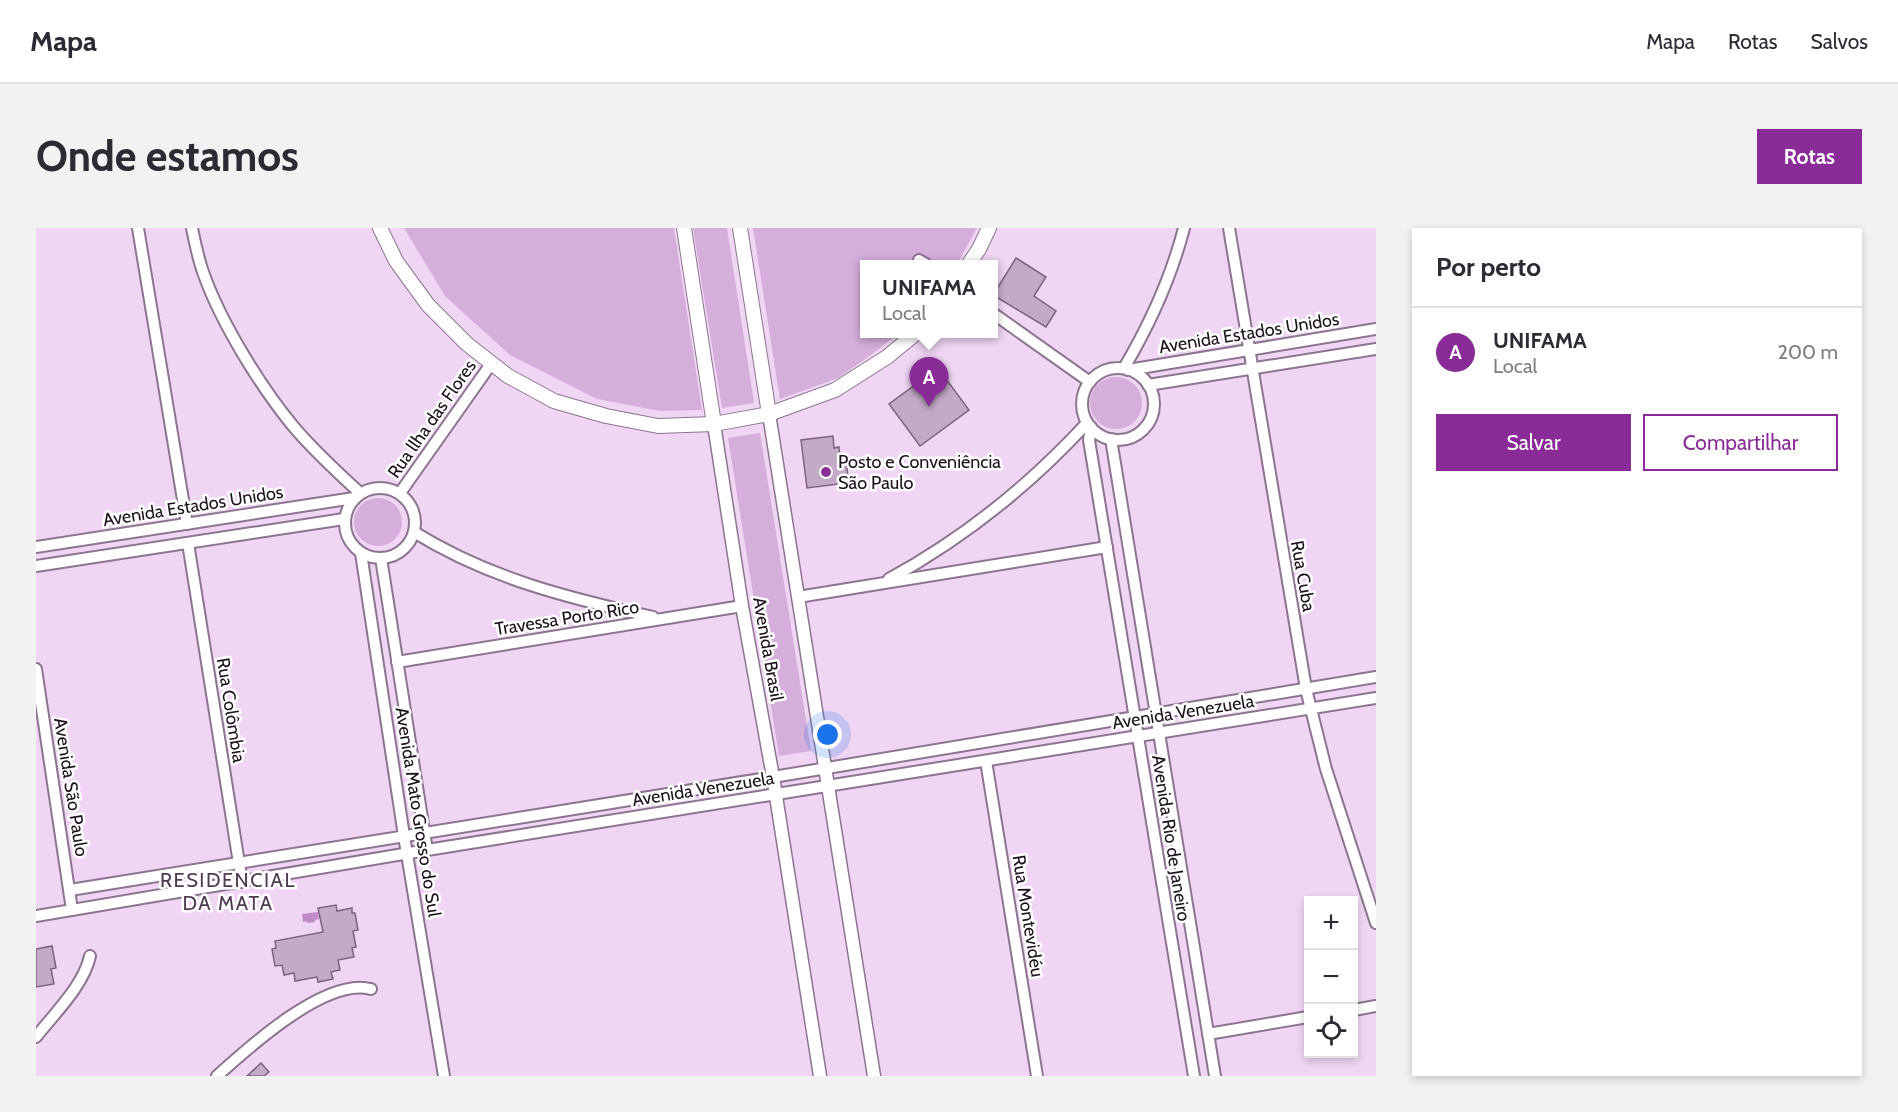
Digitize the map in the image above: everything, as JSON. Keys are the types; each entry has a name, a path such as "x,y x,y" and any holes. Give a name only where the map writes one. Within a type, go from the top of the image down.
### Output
{"main road":[{"path":"380,228 396,261 428,305 467,344 491,364 554,401 606,416 658,426 714,424 769,414 835,390 887,357 909,338"},
{"name":"Avenida Brasil","path":"684,228 714,424"},
{"name":"Avenida Brasil","path":"740,228 769,414"},
{"path":"972,260 989,228"}],"street":[{"path":"138,228 187,524"},
{"path":"192,228 203,272 240,347 271,397 293,426 357,496"},
{"path":"1126,369 1162,295 1184,228"},
{"name":"Rua Cuba","path":"1229,228 1305,689 1326,769 1376,923"},
{"path":"998,318 1089,382"},
{"name":"Avenida Estados Unidos","path":"1126,369 1376,329"},
{"name":"Avenida Estados Unidos","path":"1148,386 1376,349"},
{"name":"Rua llha das Flores","path":"400,493 491,364"},
{"path":"1112,368 1126,369 1136,373 1148,386 1154,403 1148,423 1141,431 1132,437 1117,441 1103,437 1089,425 1082,403 1084,391 1089,382 1100,372 1112,368"},
{"name":"Avenida Brasil","path":"769,414 874,1076"},
{"name":"Avenida Brasil","path":"714,424 820,1076"},
{"path":"881,583 927,558 970,529 1048,464 1089,425"},
{"name":"Avenida Rio de Janeiro","path":"1089,425 1089,440 1194,1076"},
{"name":"Avenida Rio de Janeiro","path":"1111,439 1215,1076"},
{"path":"377,487 389,488 400,493 413,510 414,532 410,541 395,555 381,558 369,557 361,553 348,539 344,519 346,511 357,496 377,487"},
{"name":"Avenida Estados Unidos","path":"36,547 357,496"},
{"name":"Avenida Estados Unidos","path":"36,566 344,519"},
{"path":"414,532 464,561 494,573 600,605 660,619"},
{"name":"Rua Colômbia","path":"188,543 242,882"},
{"path":"798,597 1107,546"},
{"name":"Avenida Mato Grosso do Sul","path":"361,553 404,836 444,1076"},
{"name":"Avenida Mato Grosso do Sul","path":"381,558 427,850"},
{"name":"Travessa Porto Rico","path":"397,662 742,606"},
{"name":"Avenida São Paulo","path":"36,669 72,910"},
{"name":"Avenida Venezuela","path":"70,890 1376,677"},
{"name":"Avenida Venezuela","path":"36,916 427,850 1376,698"},
{"name":"Rua Montevidéu","path":"986,761 1037,1076"},
{"path":"36,1037 82,978 88,967 90,956"},
{"path":"217,1076 275,1028 309,1005 350,987 361,986 372,989"},
{"path":"1358,1009 1376,1006"},
{"path":"1208,1034 1304,1018"}],"shaded area":[{"path":"404,228 674,228 702,410 660,411 597,399 510,355 445,296"},
{"path":"693,228 727,228 754,403 722,408"},
{"path":"753,228 977,228 959,260 860,260 860,338 893,338 838,378 780,399"},
{"path":"1111,377 1121,377 1130,381 1138,389 1142,403 1138,417 1130,425 1121,429 1111,429 1102,425 1094,417 1090,408 1090,398 1094,389 1102,381"},
{"path":"760,433 811,751 779,756 728,438"},
{"path":"373,498 383,498 398,508 402,522 401,531 392,542 383,546 373,546 358,536 354,527 354,517 364,502"},
{"path":"318,912 319,919 315,922 303,922 302,914"}],"building":[{"path":"1016,258 1046,277 1034,296 1056,311 1046,327 998,298 998,287"},
{"path":"938,368 969,410 920,446 889,404"},
{"name":"Posto e Conveniência São Paulo","path":"833,436 834,448 839,447 840,460 846,459 849,487 838,489 838,484 807,488 801,440"},
{"path":"336,905 337,911 352,908 352,913 355,913 358,930 353,931 356,947 352,948 354,957 338,960 340,970 331,972 333,979 318,982 317,977 295,981 294,973 284,975 282,965 275,966 272,949 276,948 275,941 323,932 318,908"},
{"path":"52,946 56,968 51,969 54,984 36,987 36,949"},
{"path":"261,1063 269,1072 264,1076 247,1076"}],"place":[{"name":"UNIFAMA","path":"929,407"},
{"name":"Posto e Conveniência São Paulo","path":"826,472"}],"district":[{"name":"RESIDENCIAL DA MATA","path":"228,892"}]}
